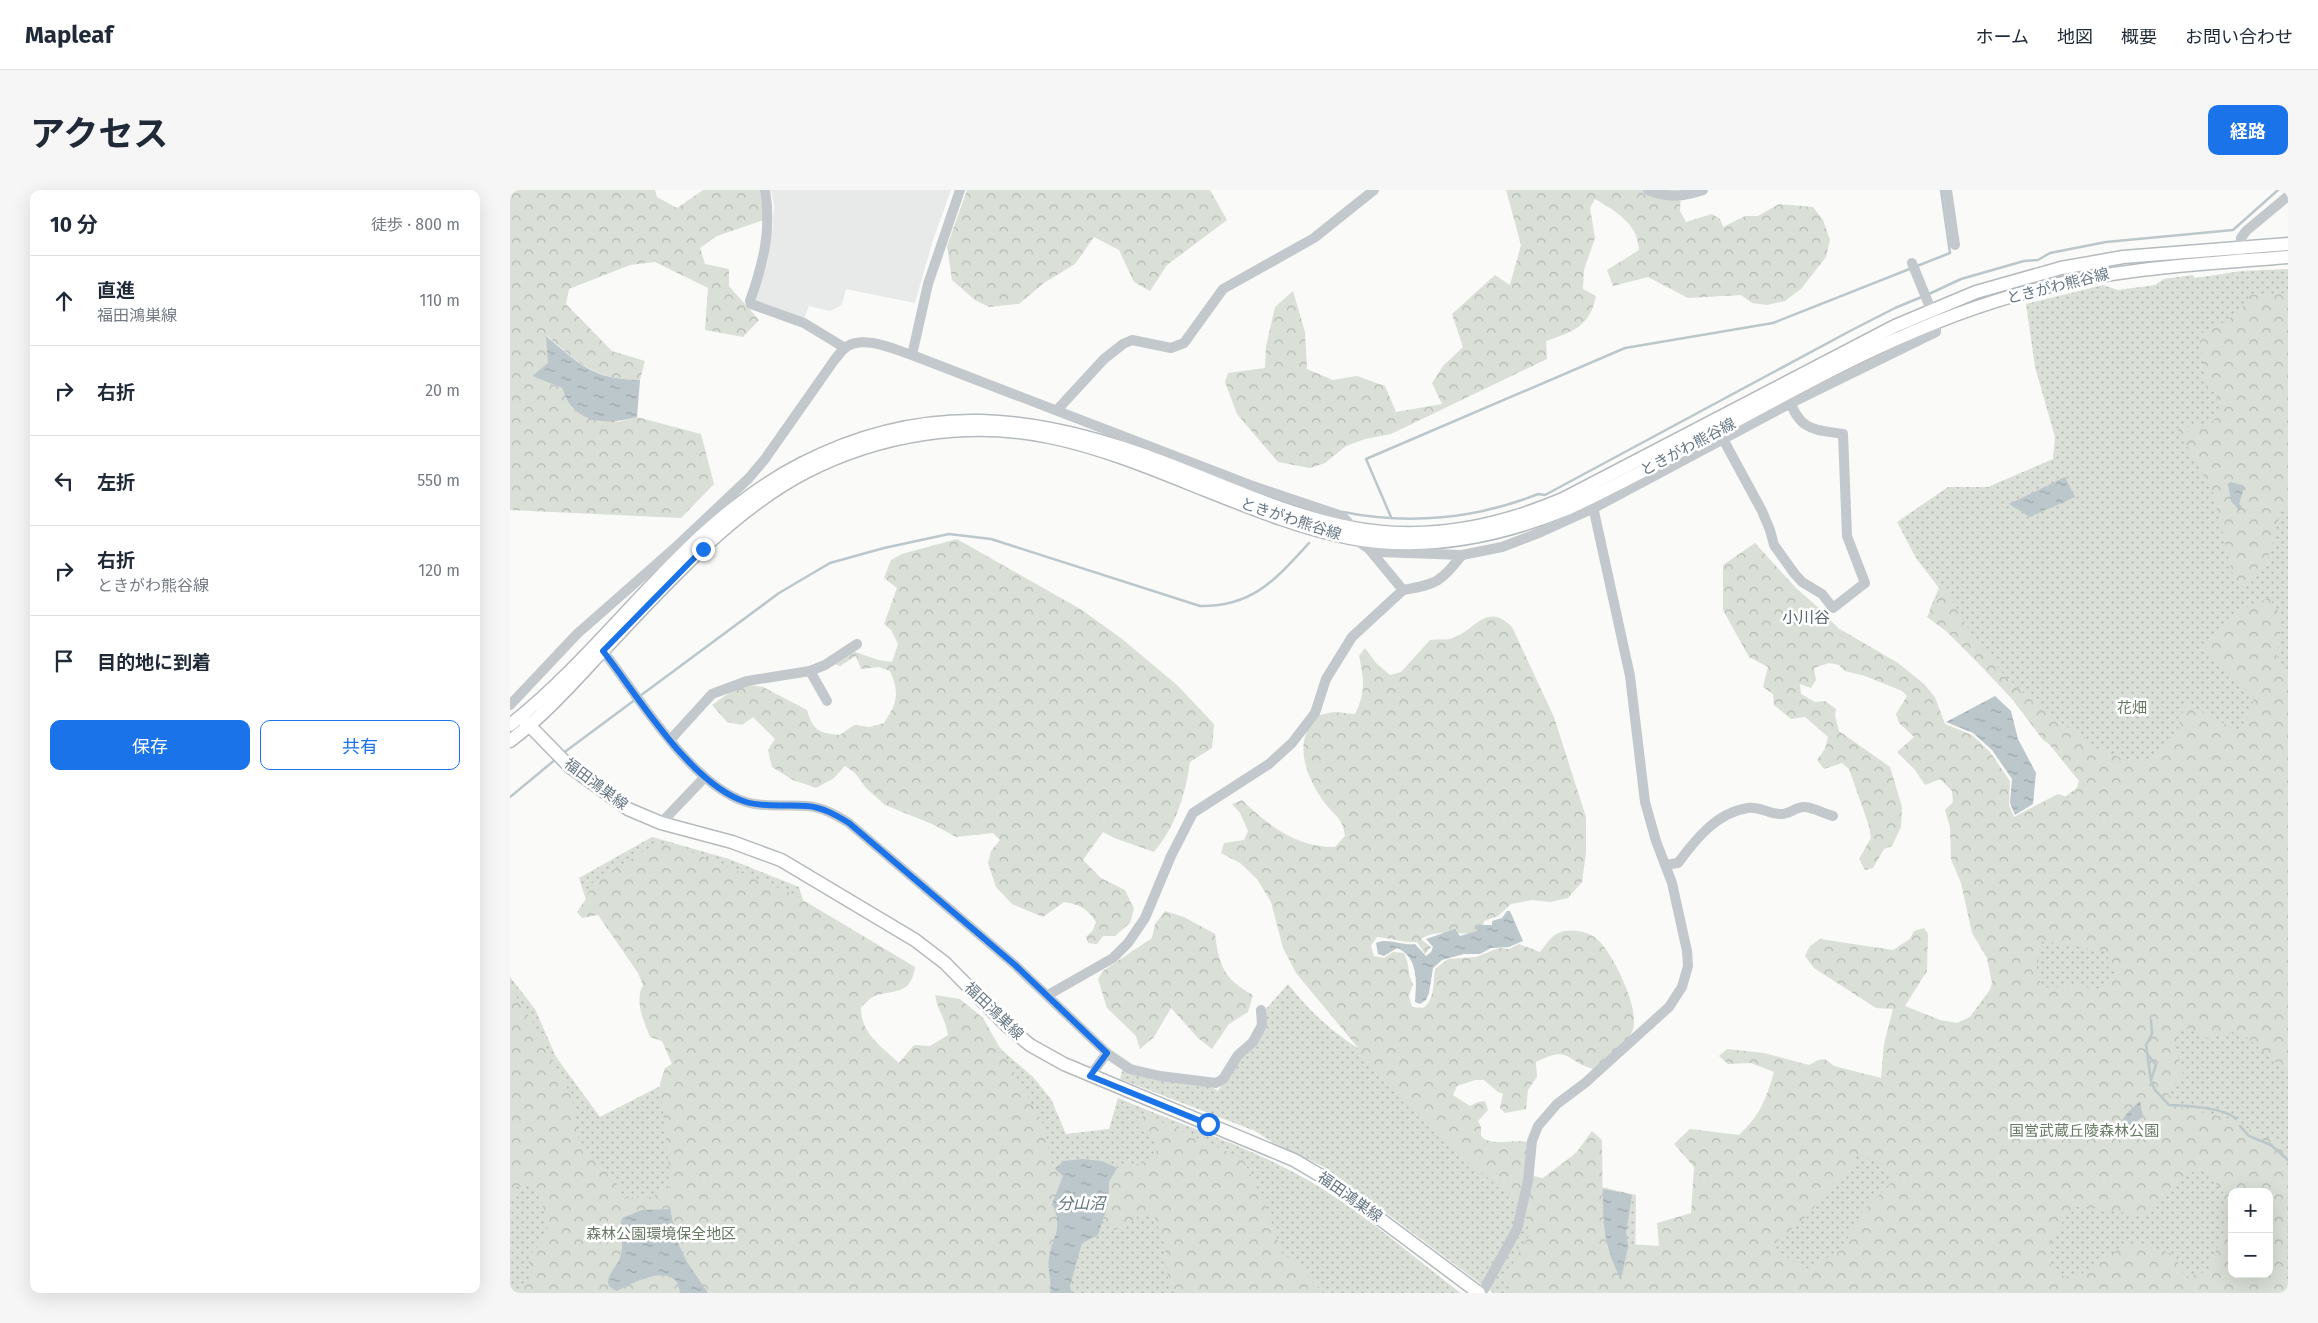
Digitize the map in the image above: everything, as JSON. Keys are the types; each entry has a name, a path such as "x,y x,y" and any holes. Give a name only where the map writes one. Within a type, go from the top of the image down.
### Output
{"main road":[{"name":"ときがわ熊谷線","path":"1590,498 1895,326 1931,309 1976,292 2061,268 2123,257 2288,244"},
{"name":"ときがわ熊谷線","path":"510,741 529,726 703,549 750,509 780,487 832,460 906,436 985,430 1050,437 1104,452 1263,513 1324,532 1413,533 1468,528 1498,523 1537,510 1590,498 1789,398 1901,336 1936,322 2033,290 2126,270 2288,257"},
{"name":"ときがわ熊谷線","path":"510,725 579,662 698,539 733,510 769,482 801,464 842,445 884,431 926,424 976,420 1054,428 1116,446 1345,531"},
{"name":"福田鴻巣線","path":"520,717 570,767 596,788 628,809 661,823 764,853 817,879 915,940 945,963 1006,1025 1030,1045 1090,1076 1294,1160 1328,1180 1481,1293"}],"street":[{"path":"766,190 768,229 763,264 750,302 751,304 804,323 845,348"},
{"path":"912,355 931,275 960,190"},
{"path":"1057,410 1104,358 1123,344 1132,340 1171,348 1184,343 1223,289 1233,281 1314,238 1374,190"},
{"path":"1648,190 1666,197 1676,197 1703,190"},
{"path":"1947,190 1955,245"},
{"path":"2240,261 2241,238 2246,231 2288,196"},
{"path":"1912,263 1936,322"},
{"path":"520,717 510,706 577,634 665,558 749,478 765,459 845,348 865,343 880,345 912,355 1250,485 1342,516 1345,531 1369,549 1403,590"},
{"path":"1369,549 1380,552 1462,555 1502,547 1590,498 1723,439 1789,398 1801,420 1810,429 1843,434 1847,536 1865,583 1833,608 1822,594 1802,582 1774,545 1762,511 1723,439"},
{"path":"1481,1293 1517,1229 1528,1181 1532,1141 1538,1126 1557,1104 1585,1083 1669,1007 1682,987 1688,966 1687,951 1675,895 1646,802 1630,676 1590,498"},
{"path":"1048,995 1113,958 1128,943 1142,924 1171,856 1193,813 1269,764 1292,743 1315,712 1326,679 1352,636 1403,590 1430,586 1443,578 1462,555"},
{"path":"671,739 712,694 747,681 810,671 825,665 857,644"},
{"path":"603,651 686,760 704,778 744,802 762,806 818,808 849,823 1008,958 1107,1053 1130,1069 1160,1076 1216,1083 1223,1079 1238,1056 1253,1042 1262,1025 1261,1010"},
{"path":"810,671 827,701"},
{"path":"661,823 704,778"},
{"path":"1665,865 1678,863 1701,834 1718,820 1739,810 1758,808 1782,814 1803,807 1833,816"},
{"path":"1090,1076 1107,1053"}],"shaded area":[{"path":"771,190 951,190 933,240 915,303 846,289 842,305 830,311 809,306 803,321 756,304 755,300 767,264 773,226 774,204"}],"green space":[{"path":"510,190 655,190 657,197 677,208 703,190 760,190 764,220 717,236 700,248 705,264 729,269 729,286 759,320 743,337 705,330 708,288 655,262 630,265 569,289 566,304 612,351 645,361 640,380 611,377 599,373 569,355 547,336 549,363 532,376 562,388 572,408 619,422 637,417 701,434 714,484 681,518 510,510"},
{"path":"967,190 1210,190 1227,220 1167,265 1150,291 1134,282 1119,250 1094,237 1075,264 1044,283 1019,304 989,307 975,300 952,280 947,246"},
{"path":"1506,190 1687,190 1681,192 1680,211 1686,222 1712,214 1720,219 1723,227 1745,216 1758,216 1779,204 1813,207 1823,220 1830,240 1826,257 1801,289 1785,301 1767,305 1752,303 1741,295 1688,298 1648,277 1613,286 1607,270 1639,250 1638,241 1635,233 1625,220 1595,199 1590,208 1595,238 1584,270 1583,289 1596,296 1593,306 1585,321 1579,326 1572,331 1546,341 1547,359 1391,434 1365,439 1346,446 1325,463 1310,468 1278,462 1237,414 1225,382 1228,373 1265,368 1266,346 1275,307 1293,291 1305,332 1307,369 1333,380 1357,376 1385,386 1396,412 1442,404 1432,383 1443,366 1463,347 1452,314 1495,275 1510,285 1521,245"},
{"name":"国営武蔵丘陵森林公園","path":"2288,269 2288,1293 1493,1293 1326,1168 1272,1142 1255,1131 1120,1079 1123,1068 1210,1086 1218,1091 1266,1009 1288,984 1324,1022 1344,1039 1366,1053 1520,1186 1584,1183 1636,1195 1635,1278 1899,1087 1935,1065 1997,980 2013,835 2085,782 1984,664 1929,611 1939,588 1916,558 1897,522 1948,487 1988,487 2053,459 2055,437 2035,367 2026,304 2103,285 2118,290 2155,285 2164,279 2193,275 2195,278 2242,271"},
{"path":"2288,293 2288,509 2280,512 2273,545 2264,566 2249,581 2239,585 2232,572 2213,493 2177,428 2210,425 2221,411 2216,392 2207,392 2199,333 2208,332 2240,312 2250,295"},
{"path":"957,539 1082,610 1122,639 1177,685 1214,724 1212,748 1190,762 1186,786 1174,821 1154,852 1114,838 1103,832 1083,860 1101,878 1125,890 1134,909 1130,923 1115,936 1103,936 1097,944 1088,943 1086,937 1093,930 1096,922 1083,908 1064,902 1043,917 1012,904 996,887 988,863 991,851 1000,840 993,833 956,837 932,824 885,805 866,788 855,773 845,766 834,778 816,788 793,780 772,767 768,750 775,739 753,717 742,725 727,722 712,705 742,684 763,687 807,710 815,727 822,732 840,735 854,725 870,727 884,723 892,710 896,698 895,686 890,671 879,667 861,669 856,656 840,666 829,662 850,650 878,660 892,662 898,644 891,630 884,624 897,588 884,578 891,560 902,554"},
{"path":"1755,543 1796,588 1838,628 1898,663 1924,684 1935,697 1945,724 1972,735 1990,752 2010,781 2009,805 2014,817 2058,794 2073,799 2079,781 2049,744 2043,740 2012,699 1946,631 1927,617 1941,590 1946,590 1973,637 2004,675 2022,692 2093,747 2131,762 2148,760 2178,729 2185,703 2240,732 2254,700 2206,648 2235,612 2269,598 2282,617 2277,656 2288,673 2288,1072 2239,1031 2206,1038 2182,1025 2175,1046 2183,1073 2168,1094 2183,1108 2227,1118 2283,1146 2288,1152 2287,1293 1512,1293 1505,1278 1529,1235 1527,1213 1402,1101 1296,973 1283,948 1271,902 1257,879 1240,863 1221,853 1224,843 1244,840 1248,831 1240,813 1232,804 1242,800 1273,826 1296,839 1321,846 1335,847 1345,836 1343,826 1322,800 1312,782 1305,762 1304,743 1315,716 1334,712 1355,714 1361,699 1363,686 1359,656 1365,648 1376,663 1390,675 1401,672 1430,640 1450,639 1488,617 1503,620 1512,627 1554,717 1586,817 1586,853 1582,882 1568,898 1550,902 1532,900 1511,904 1498,916 1484,921 1482,932 1428,935 1421,939 1431,947 1425,954 1417,942 1377,937 1371,946 1374,956 1384,958 1393,952 1404,953 1413,984 1409,996 1412,1007 1423,1008 1432,996 1435,969 1448,959 1476,957 1499,948 1509,949 1519,944 1540,952 1556,934 1567,931 1579,931 1590,935 1605,948 1619,971 1633,1011 1634,1023 1632,1032 1620,1048 1593,1069 1561,1054 1536,1062 1537,1077 1528,1090 1526,1109 1505,1113 1500,1108 1503,1094 1484,1080 1475,1080 1457,1086 1453,1095 1470,1106 1485,1101 1488,1110 1478,1121 1481,1127 1481,1136 1485,1139 1496,1142 1528,1142 1528,1175 1543,1178 1576,1153 1592,1131 1602,1140 1603,1227 1624,1271 1629,1244 1659,1246 1657,1223 1691,1213 1694,1167 1674,1144 1690,1129 1739,1135 1752,1121 1765,1099 1774,1072 1751,1063 1728,1064 1719,1056 1727,1049 1764,1053 1809,1065 1818,1060 1825,1059 1834,1066 1881,1078 1884,1044 1893,1009 1876,1008 1814,968 1805,956 1810,946 1820,939 1893,950 1910,939 1914,931 1924,928 1928,934 1927,971 1905,1006 1940,1020 1957,1023 1976,1014 1988,996 1992,983 1987,958 1972,933 1961,883 1951,859 1950,827 1945,810 1953,802 1952,791 1940,779 1925,785 1915,770 1897,752 1914,737 1899,723 1896,714 1907,696 1902,691 1865,676 1845,671 1839,665 1829,663 1814,668 1816,680 1811,688 1800,684 1801,694 1815,702 1825,701 1836,709 1835,716 1839,731 1890,767 1902,807 1901,827 1892,846 1884,849 1873,868 1865,870 1859,859 1871,838 1869,826 1849,769 1842,763 1824,769 1817,760 1825,749 1828,737 1805,717 1791,719 1774,705 1773,694 1763,687 1768,667 1749,657 1723,610 1723,565","holes":["2042,941 2104,951 2117,972 2101,990 2079,986 2043,988 2036,972","1857,1155 1882,1163 1894,1180 1863,1211 1841,1250 1804,1270 1772,1246 1809,1214 1831,1185 1849,1172","2205,1169 2223,1192 2228,1221 2208,1271 2186,1277 2173,1254 2131,1241 2072,1280 2050,1270 2052,1238 2071,1209 2079,1206 2146,1216 2179,1180 2196,1171"]},
{"name":"森林公園環境保全地区","path":"652,837 729,859 799,887 809,919 775,981 902,1071 978,1029 1033,1077 1051,1099 1066,1134 1109,1129 1118,1098 1213,1136 1284,1167 1326,1191 1366,1219 1461,1293 510,1293 510,977 535,1009 556,1057 600,1117 676,1078 684,1029 637,916 588,906 579,878"},
{"path":"667,842 793,894 915,967 907,986 897,991 877,995 861,1007 864,1024 868,1032 899,1063 914,1045 930,1046 948,1035 935,995 960,999 983,1018 1045,1127 1050,1163 1064,1176 1052,1204 1056,1212 1058,1225 1049,1257 1050,1293 708,1293 684,1253 670,1209 662,1209 644,1211 621,1222 620,1257 609,1276 617,1291 643,1279 663,1275 671,1277 677,1283 680,1293 519,1293 530,1281 532,1271 529,1263 532,1253 549,1234 540,1194 529,1186 516,1187 510,1202 510,987 534,1024 572,1097 578,1138 601,1167 614,1178 624,1198 652,1197 671,1186 660,1084 665,1068 672,1064 662,1041 650,1037 645,1025 639,998 643,985 638,973 598,915 582,918 577,912 586,899 592,883 647,849"},
{"path":"1165,911 1184,917 1215,934 1221,963 1229,977 1253,995 1248,1012 1229,1024 1212,1049 1198,1038 1171,1008 1154,1037 1140,1049 1136,1036 1107,1008 1098,979 1103,971 1152,938 1155,924"},
{"path":"1144,1114 1243,1159 1266,1207 1283,1255 1293,1260 1323,1293 1174,1293 1168,1278 1165,1245 1154,1216 1138,1216 1128,1226 1114,1230 1103,1220 1108,1204 1109,1182 1117,1168 1157,1160 1155,1136 1139,1122"}],"water":[{"path":"546,336 578,362 598,373 610,377 640,380 637,417 620,421 588,418 572,407 562,388 532,376 548,363"},
{"path":"2065,477 2075,497 2030,517 2009,504"},
{"path":"2230,482 2243,485 2244,488 2239,504 2242,507 2239,510 2231,501 2228,484"},
{"path":"1995,696 2011,711 2018,739 2036,773 2033,804 2015,815 2010,803 2012,779 1992,750 1973,733 1946,722"},
{"path":"1507,911 1510,911 1523,941 1509,947 1491,948 1480,954 1464,954 1442,960 1433,968 1429,993 1426,1000 1420,1004 1415,1002 1415,970 1409,957 1397,948 1384,956 1378,954 1376,943 1390,941 1415,944 1426,956 1433,947 1426,939 1455,929 1460,936 1477,931 1475,925 1492,925 1492,921 1502,918"},
{"path":"2140,1101 2143,1117 2115,1134 2125,1116"},
{"name":"分山沼","path":"1082,1159 1102,1161 1117,1168 1109,1182 1108,1204 1098,1235 1082,1243 1070,1286 1072,1293 1050,1293 1049,1257 1057,1225 1052,1204 1063,1176 1055,1169 1063,1161"},
{"path":"1603,1189 1632,1195 1626,1232 1628,1246 1621,1280 1615,1268 1606,1236 1603,1214"},
{"path":"670,1209 677,1241 687,1262 708,1293 680,1293 677,1283 671,1277 663,1275 643,1279 617,1291 611,1288 608,1280 619,1261 621,1253 622,1218 642,1210"}],"waterway":[{"path":"1917,266 1950,253 1941,190"},
{"path":"1929,294 1961,279 2024,261 2038,260 2050,253 2106,242 2233,230 2278,190"},
{"path":"1391,517 1366,459 1625,348 1773,323 1912,268"},
{"path":"1343,512 1392,518 1442,517 1491,509 1538,494 1545,495 1850,331 1895,308 1924,296"},
{"path":"640,696 779,593 830,563 884,548 949,534 991,539 1200,606 1235,602 1249,596 1274,579 1309,543"},
{"path":"562,754 636,699"},
{"path":"510,797 556,759"},
{"path":"2151,1020 2152,1034 2146,1045 2151,1081 2155,1090 2169,1105 2214,1110 2231,1115 2236,1119"},
{"path":"2148,1055 2156,1065 2151,1080"},
{"path":"2240,1126 2249,1136 2271,1145 2288,1160"}],"district":[{"name":"小川谷","path":"1806,617"}],"route":[{"path":"703,549 603,651 686,760 704,778 744,802 762,806 806,806 818,808 849,823 1015,965 1107,1053 1090,1076 1208,1124"}],"park label":[{"name":"花畑","path":"2132,708"}]}
